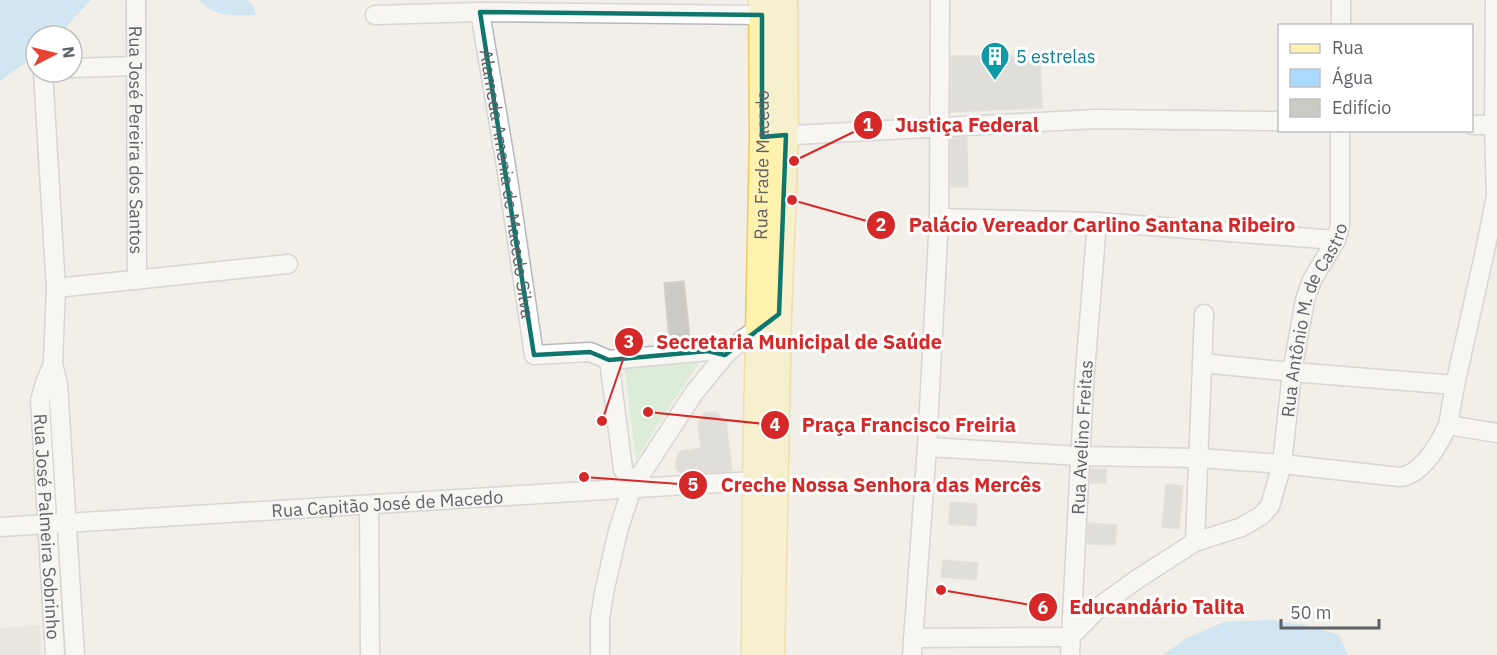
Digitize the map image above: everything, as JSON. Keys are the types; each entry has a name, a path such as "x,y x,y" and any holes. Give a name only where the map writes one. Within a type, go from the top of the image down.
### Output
{"main road":[{"name":"Rua Frade Macedo","path":"765,480 758,328 785,0"},
{"name":"Rua Frade Macedo","path":"762,7 774,136 779,314 765,480"},
{"path":"754,655 765,480"},
{"path":"765,480 772,655"}],"street":[{"name":"Rua José Pereira dos Santos","path":"136,0 137,280"},
{"path":"940,0 939,219 927,447 912,647 1070,646 1102,604 1195,542 1204,314"},
{"path":"1341,0 1341,24"},
{"path":"927,447 1080,456 1198,458 1404,476 1415,472 1441,439 1448,425 1496,196 1495,0"},
{"path":"375,15 762,7"},
{"name":"Alameda Amenia de Macedo Silva","path":"480,12 534,355 590,352 609,360"},
{"path":"84,68 136,66"},
{"name":"Rua José Palmeira Sobrinho","path":"44,84 56,288 52,364 40,401 55,655"},
{"path":"774,136 1096,119 1278,121"},
{"path":"1473,124 1495,125"},
{"name":"Rua Antônio M. de Castro","path":"1195,542 1242,527 1262,515 1270,506 1282,464 1292,372 1305,300 1312,280 1336,240 1340,226 1340,132"},
{"path":"939,219 1045,219 1336,240"},
{"name":"Rua Avelino Freitas","path":"1070,646 1080,456 1097,222"},
{"path":"56,288 288,264"},
{"path":"600,655 600,618 605,588 618,531 632,488 694,393 725,355 779,314"},
{"path":"632,488 623,469 609,360 708,351 725,355"},
{"path":"1202,363 1455,385"},
{"name":"Rua José Palmeira Sobrinho","path":"52,364 58,384 69,530 75,655"},
{"path":"1448,425 1497,433"},
{"name":"Rua Capitão José de Macedo","path":"0,527 46,525 69,530 369,505 765,480"},
{"path":"369,505 370,655"},
{"path":"69,530 80,655"}],"highlighted area":[{"path":"480,12 762,15 762,137 786,135 779,314 725,355 708,351 609,360 590,352 534,355"}],"shaded area":[{"path":"40,625 42,655 0,655 0,628"}],"green space":[{"path":"703,356 636,459 624,364"}],"water":[{"path":"0,0 91,0 68,24 24,24 24,64 0,81"},
{"path":"199,0 247,0 252,4 256,15 218,13"},
{"path":"1271,620 1305,625 1339,635 1348,655 1163,655 1187,638 1224,622"}],"building":[{"name":"5 estrelas","path":"951,56 1040,56 1042,108 951,112"},
{"path":"967,137 968,187 951,187 951,138"},
{"path":"684,281 690,338 669,340 664,283"},
{"path":"716,412 726,422 732,471 681,473 676,469 679,453 701,448 698,423 704,413"},
{"path":"1091,469 1106,469 1106,483 1090,483"},
{"path":"1166,484 1183,486 1179,529 1162,527"},
{"path":"950,502 977,504 976,526 949,524"},
{"path":"1088,523 1117,525 1115,545 1087,544"},
{"path":"943,560 978,563 976,580 941,577"}],"place":[{"name":"5 estrelas","path":"995,82"},
{"name":"Justiça Federal","path":"794,161"},
{"name":"Palácio Vereador Carlino Santana Ribeiro","path":"792,200"},
{"name":"Praça Francisco Freiria","path":"648,412"},
{"name":"Secretaria Municipal de Saúde","path":"602,421"},
{"name":"Creche Nossa Senhora das Mercês","path":"584,477"},
{"name":"Educandário Talita","path":"941,590"}]}
